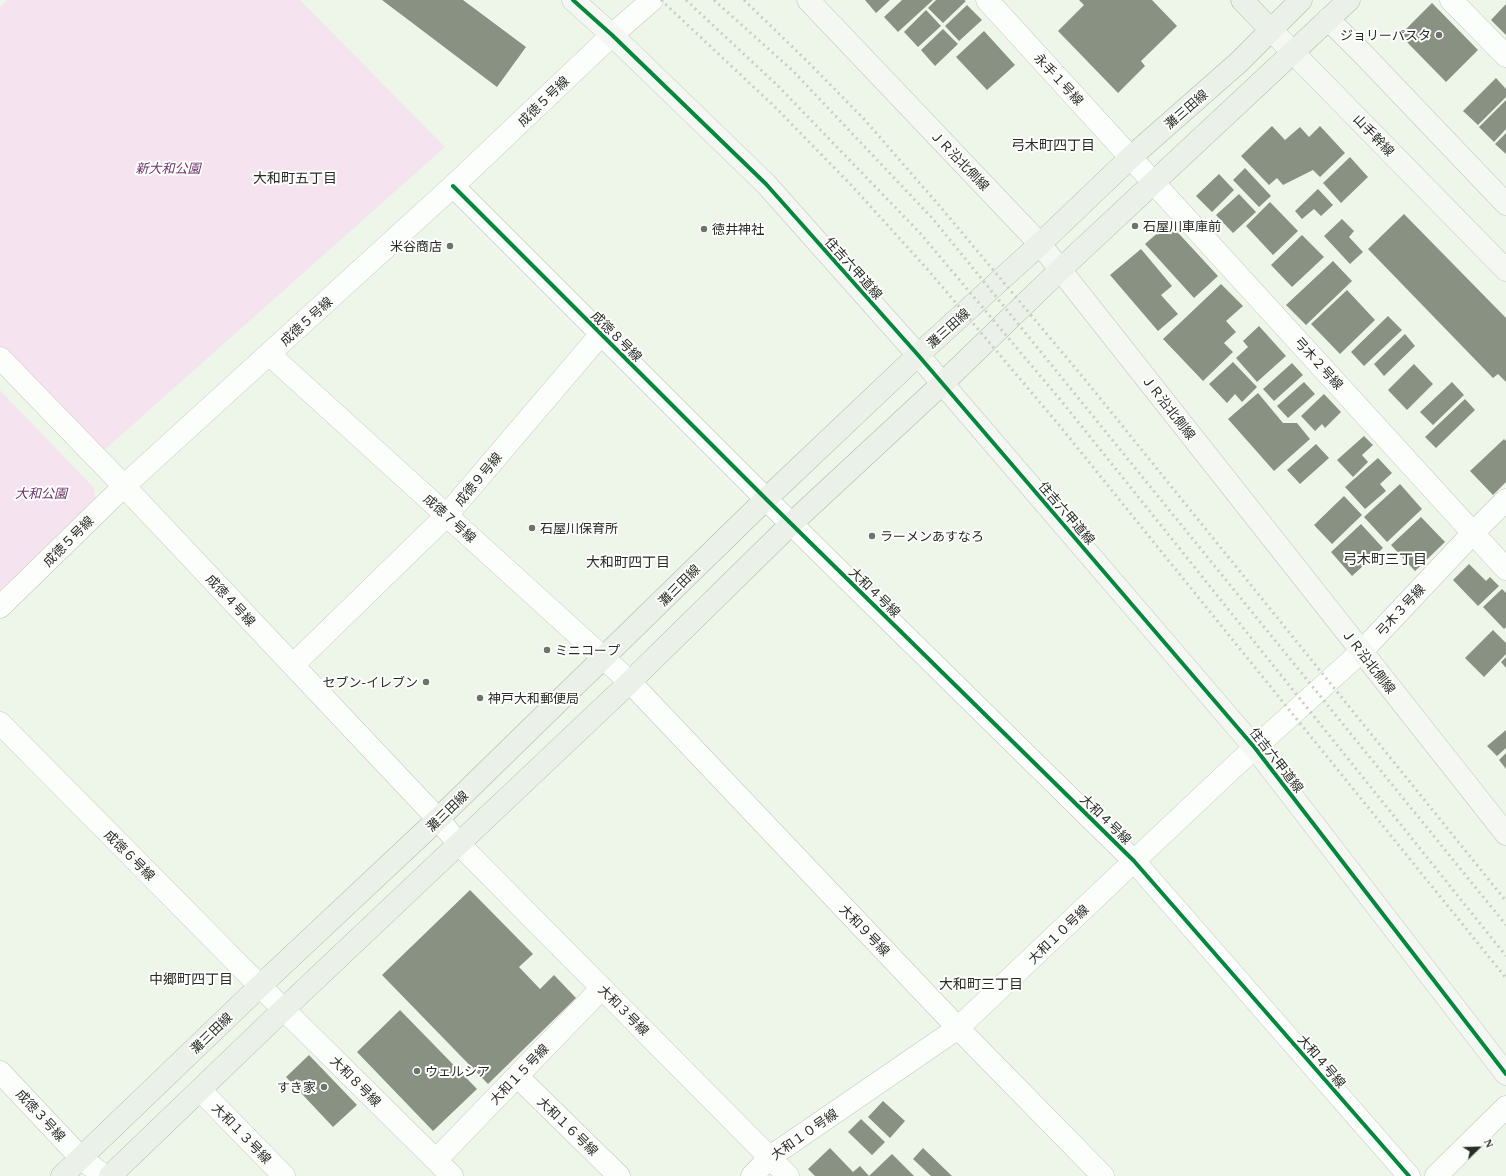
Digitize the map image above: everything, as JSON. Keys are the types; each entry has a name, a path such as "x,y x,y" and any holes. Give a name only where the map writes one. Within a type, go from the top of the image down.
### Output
{"main road":[{"name":"山手幹線","path":"1242,0 1272,30"},
{"name":"灘三田線","path":"62,1176 260,986 438,819 766,499 918,355 1040,244 1131,157 1239,62 1301,0"},
{"path":"1309,0 1328,19"},
{"path":"110,1176 284,1009 630,682 791,524 943,383 1061,269 1348,0"}],"street":[{"name":"住吉六甲道線","path":"573,0 612,35 766,184 943,383 1255,748 1506,1074"},
{"name":"成徳５号線","path":"0,608 124,486 453,186 612,35 652,0"},
{"name":"ＪＲ沿北側線","path":"808,0 1040,244 1061,269 1506,834"},
{"name":"永手１号線","path":"986,0 1131,157"},
{"path":"1451,0 1506,56"},
{"path":"1328,19 1506,204"},
{"name":"山手幹線","path":"1272,30 1506,270"},
{"name":"弓木２号線","path":"1131,157 1506,569"},
{"name":"成徳８号線","path":"453,186 766,499"},
{"name":"成徳９号線","path":"293,665 447,515 601,334"},
{"name":"成徳７号線","path":"269,354 630,682"},
{"name":"成徳４号線","path":"0,358 124,486 438,819 459,844"},
{"name":"大和４号線","path":"766,499 1134,860 1408,1176"},
{"name":"弓木３号線","path":"1255,748 1362,652 1473,532 1506,500"},
{"name":"大和９号線","path":"630,682 958,1028 1103,1176"},
{"name":"成徳６号線","path":"0,724 260,986"},
{"name":"大和１０号線","path":"752,1176 770,1157 958,1028 1134,860 1255,748"},
{"name":"大和３号線","path":"459,844 788,1176"},
{"name":"大和８号線","path":"260,986 452,1176"},
{"name":"大和１５号線","path":"436,1160 602,988"},
{"name":"成徳３号線","path":"0,1072 81,1158 104,1176"},
{"name":"大和１６号線","path":"517,1076 619,1176"},
{"name":"大和１３号線","path":"200,1090 284,1176"},
{"path":"1436,1176 1506,1107"}],"green space":[{"name":"新大和公園","path":"7,0 300,0 445,147 92,461 0,346 0,7"},
{"name":"大和公園","path":"0,390 94,488 95,498 0,591"}],"building":[{"path":"382,0 463,0 526,47 497,87"},
{"path":"865,0 890,0 876,13"},
{"path":"902,0 933,0 898,32 884,17"},
{"path":"936,0 966,1 943,23 928,8"},
{"path":"1079,0 1152,0 1177,26 1141,61 1145,66 1118,93 1058,31 1084,5"},
{"path":"1432,3 1478,50 1446,82 1400,35"},
{"path":"1506,4 1506,35 1491,20"},
{"path":"967,5 982,20 959,41 945,26"},
{"path":"926,10 941,26 918,47 904,32"},
{"path":"943,29 958,44 935,66 921,50"},
{"path":"984,31 1015,65 987,90 956,57"},
{"path":"1496,78 1506,89 1506,97 1478,125 1463,111"},
{"path":"1506,100 1506,129 1494,142 1479,127"},
{"path":"1272,126 1285,140 1300,127 1309,137 1320,126 1345,153 1320,177 1313,170 1283,185 1277,178 1269,185 1241,156"},
{"path":"1506,133 1506,154 1495,144"},
{"path":"1350,157 1368,177 1341,203 1323,183"},
{"path":"1245,168 1271,196 1259,207 1233,180"},
{"path":"1219,174 1234,190 1212,212 1196,196"},
{"path":"1318,189 1333,205 1321,216 1314,209 1302,219 1295,211"},
{"path":"1239,194 1256,212 1233,233 1216,215"},
{"path":"1270,202 1298,231 1273,255 1246,226"},
{"path":"1404,214 1506,318 1506,382 1498,374 1493,378 1368,249"},
{"path":"1342,219 1354,231 1349,237 1363,252 1350,264 1324,236"},
{"path":"1169,223 1218,276 1194,298 1145,244"},
{"path":"1302,235 1324,257 1292,287 1271,265"},
{"path":"1141,249 1172,286 1161,295 1178,314 1158,331 1110,275"},
{"path":"1333,261 1352,281 1306,325 1286,305"},
{"path":"1221,284 1243,306 1226,321 1236,332 1224,343 1233,352 1203,381 1163,339"},
{"path":"1347,290 1375,320 1340,354 1311,324"},
{"path":"1388,316 1402,330 1364,366 1351,352"},
{"path":"1259,326 1286,356 1257,382 1236,358 1248,347 1243,341"},
{"path":"1405,334 1415,346 1384,376 1374,364"},
{"path":"1233,362 1257,387 1242,402 1235,394 1227,403 1209,384"},
{"path":"1292,363 1303,375 1274,401 1263,389"},
{"path":"1414,364 1433,384 1407,410 1388,390"},
{"path":"1304,382 1315,394 1288,418 1277,406"},
{"path":"1452,382 1464,395 1433,425 1420,412"},
{"path":"1258,393 1283,423 1297,423 1310,439 1274,471 1228,419"},
{"path":"1324,394 1341,412 1325,428 1322,424 1315,431 1301,416"},
{"path":"1465,399 1475,410 1436,448 1425,437"},
{"path":"1364,436 1373,445 1362,455 1368,462 1353,477 1337,460"},
{"path":"1504,439 1506,441 1506,482 1493,495 1470,471"},
{"path":"1316,444 1329,458 1300,484 1287,470"},
{"path":"1378,458 1392,473 1380,484 1386,491 1365,509 1345,487"},
{"path":"1400,484 1422,509 1387,542 1364,517"},
{"path":"1344,496 1362,515 1332,544 1314,525"},
{"path":"1421,517 1445,542 1415,571 1391,545"},
{"path":"1361,524 1383,548 1352,576 1331,552"},
{"path":"1469,564 1486,581 1490,577 1499,586 1478,606 1453,580"},
{"path":"1502,589 1506,593 1506,627 1504,629 1483,607"},
{"path":"1493,630 1506,643 1506,654 1484,677 1465,658"},
{"path":"1506,657 1506,668 1501,662"},
{"path":"1506,730 1506,748 1497,756 1487,746"},
{"path":"1506,753 1506,769 1499,760"},
{"path":"470,890 533,954 519,967 540,989 554,975 576,998 488,1084 382,975"},
{"path":"400,1010 477,1089 433,1131 357,1052"},
{"path":"309,1055 357,1105 333,1127 286,1077"},
{"path":"883,1101 905,1121 890,1138 868,1117"},
{"path":"861,1119 885,1142 872,1155 848,1132"},
{"path":"830,1148 853,1172 860,1166 869,1176 815,1176 808,1169"},
{"path":"923,1148 952,1176 931,1176 913,1159"},
{"path":"892,1154 914,1176 869,1176"}],"railway":[{"path":"661,0 775,107 853,187 928,270 1059,425 1506,978"},
{"path":"686,0 777,85 920,233 1063,403 1506,956"},
{"path":"714,0 793,71 933,219 1506,925"},
{"path":"744,0 865,120 943,210 1087,382 1506,901"}],"cycle path":[{"path":"573,0 612,35 766,184 918,355 1255,748 1506,1074"},
{"path":"453,186 766,499 1134,861 1409,1176"}],"place":[{"name":"ジョリーパスタ","path":"1439,35"},
{"name":"石屋川車庫前","path":"1135,226"},
{"name":"徳井神社","path":"704,229"},
{"name":"米谷商店","path":"450,246"},
{"name":"石屋川保育所","path":"532,528"},
{"name":"ラーメンあすなろ","path":"872,536"},
{"name":"ミニコープ","path":"547,650"},
{"name":"セブン-イレブン","path":"426,682"},
{"name":"神戸大和郵便局","path":"480,698"},
{"name":"ウェルシア","path":"417,1071"},
{"name":"すき家","path":"324,1087"}],"district":[{"name":"弓木町四丁目","path":"1053,145"},
{"name":"大和町五丁目","path":"295,178"},
{"name":"弓木町三丁目","path":"1385,559"},
{"name":"大和町四丁目","path":"628,562"},
{"name":"中郷町四丁目","path":"191,979"},
{"name":"大和町三丁目","path":"981,984"}]}
